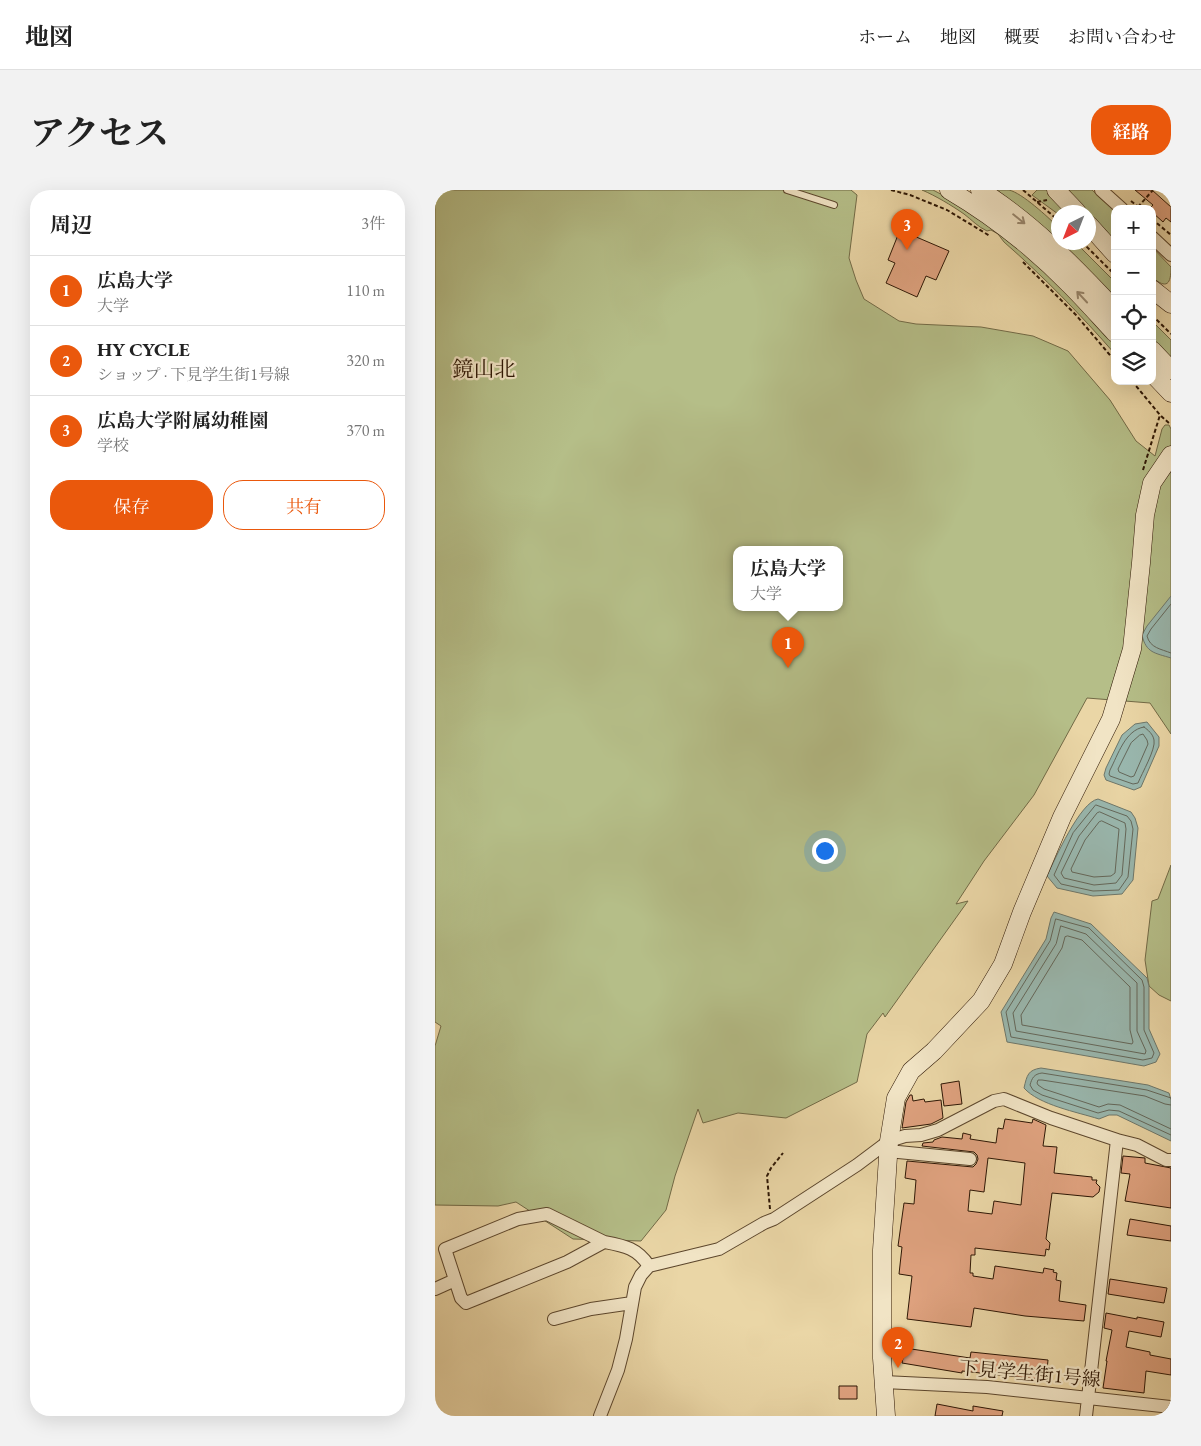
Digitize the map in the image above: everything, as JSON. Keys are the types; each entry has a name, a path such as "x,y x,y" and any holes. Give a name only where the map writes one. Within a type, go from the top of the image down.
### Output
{"street":[{"path":"949,190 988,215 1025,243 1069,284 1111,329"},
{"path":"980,190 999,202 1046,241 1082,274 1111,306"},
{"path":"1056,190 1070,205"},
{"path":"1101,190 1118,205"},
{"path":"1096,233 1111,250"},
{"path":"1156,241 1171,255"},
{"path":"1156,291 1171,304"},
{"path":"1156,354 1171,370"},
{"path":"1156,378 1171,393"},
{"path":"886,1416 882,1358 882,1250 888,1146 896,1098 911,1071 934,1051 981,1001 1003,964 1022,912 1062,817 1111,718 1132,649 1145,514 1152,483 1171,455"},
{"path":"600,1416 617,1370 635,1287 641,1275 649,1266 719,1249 770,1221 905,1136 921,1135 938,1130 994,1101 1004,1099 1051,1118 1137,1145 1166,1160 1171,1160"},
{"path":"1086,1416 1117,1140"},
{"path":"888,1146 970,1159"},
{"path":"604,1242 567,1262 466,1303 461,1298 455,1280 440,1252 518,1219 547,1214 604,1242 626,1246 642,1257 649,1266"},
{"path":"435,1289 455,1280"},
{"path":"554,1319 591,1309 632,1303"},
{"name":"下見学生街1号線","path":"884,1382 987,1387 1171,1407"}],"lane":[{"path":"787,190 833,205"}],"path":[{"path":"891,190 947,210 994,238"},
{"path":"1023,190 1051,214"},
{"path":"1140,205 1153,190"},
{"path":"1156,222 1171,235"},
{"path":"1090,250 1111,271"},
{"path":"1021,260 1077,315 1111,356"},
{"path":"1156,319 1171,334"},
{"path":"1135,385 1170,424"},
{"path":"770,1221 767,1176 783,1153"}],"green space":[{"path":"435,190 851,190 857,195 849,258 864,299 899,321 916,324 981,327 1033,336 1068,351 1110,400 1136,441 1155,456 1162,429 1165,425 1169,425 1171,429 1171,734 1150,703 1087,698 1034,795 984,861 956,904 968,901 885,1017 883,1013 867,1034 857,1082 786,1118 738,1113 703,1123 698,1109 675,1176 666,1210 641,1241 573,1239 516,1202 498,1206 435,1205 435,1046 441,1026 435,1022"},
{"path":"922,190 933,190 952,200 974,214 1031,257 1111,337 1111,350 1061,296 998,234 991,230 987,231 938,198"},
{"path":"997,190 1009,190 1028,200 1051,220 1051,236"},
{"path":"1037,190 1050,190 1064,205 1051,205 1051,209 1032,195"},
{"path":"1066,190 1092,190 1111,207 1111,236 1096,221 1096,205 1081,205"},
{"path":"1066,250 1083,250 1111,278 1111,295"},
{"path":"1156,251 1171,267 1170,278 1167,283 1157,281"},
{"path":"1156,325 1171,340 1171,359 1156,344"},
{"path":"1171,865 1171,1001 1159,995 1149,986 1145,960 1152,901 1158,899"}],"water":[{"path":"1171,596 1171,658 1149,649 1142,635"},
{"path":"1147,722 1159,737 1159,746 1141,787 1134,790 1106,780 1104,775 1106,768 1122,735 1135,724"},
{"path":"1098,799 1131,812 1135,818 1138,828 1133,880 1122,894 1093,896 1057,888 1047,876 1076,820 1091,802"},
{"path":"1054,912 1091,924 1147,978 1149,986 1149,1029 1160,1054 1156,1062 1144,1066 1007,1042 1001,1012 1046,939"},
{"path":"1041,1068 1148,1085 1169,1093 1171,1100 1171,1141 1117,1115 1109,1115 1099,1119 1039,1099 1024,1088 1029,1074 1033,1070"}],"building":[{"path":"1135,190 1152,190 1171,207 1171,222 1166,218 1163,222 1156,216 1156,205 1153,205"},
{"path":"900,230 949,251 936,280 926,276 917,297 886,283 895,263 888,260"},
{"path":"959,1081 962,1104 944,1106 941,1084"},
{"path":"910,1095 912,1095 913,1101 924,1099 925,1102 941,1100 943,1118 931,1124 902,1128 906,1102"},
{"path":"1005,1119 1032,1123 1033,1119 1046,1125 1043,1146 1057,1147 1054,1173 1092,1177 1092,1180 1097,1180 1096,1183 1100,1187 1099,1192 1093,1197 1052,1193 1046,1239 1050,1243 1049,1250 1046,1249 1045,1256 975,1248 975,1255 971,1255 970,1273 973,1273 973,1276 993,1279 995,1266 1043,1273 1044,1268 1054,1270 1053,1272 1057,1273 1056,1280 1061,1281 1059,1301 1086,1305 1084,1321 1025,1316 974,1308 971,1327 907,1319 912,1276 899,1274 902,1247 898,1246 904,1203 914,1204 916,1180 905,1178 907,1161 973,1167 978,1159 974,1152 922,1146 923,1143 933,1142 942,1137 962,1139 963,1133 971,1135 970,1139 996,1143 998,1128 1003,1129","holes":["988,1158 1025,1163 1021,1205 994,1201 992,1214 968,1211 970,1190 984,1192"]},
{"path":"1123,1156 1145,1158 1145,1163 1171,1168 1171,1208 1125,1201 1130,1174 1121,1173"},
{"path":"1130,1219 1171,1226 1171,1241 1127,1235"},
{"path":"1110,1279 1167,1288 1164,1303 1108,1294"},
{"path":"1106,1313 1164,1322 1161,1337 1129,1331 1126,1347 1150,1352 1150,1355 1171,1359 1171,1375 1146,1371 1144,1393 1103,1388 1112,1330 1104,1328"},
{"path":"905,1348 970,1358 971,1352 1048,1360 1046,1380 962,1371 962,1373 902,1363"},
{"path":"839,1386 857,1386 857,1399 839,1399"},
{"path":"937,1404 973,1411 973,1406 1003,1411 1002,1416 935,1416"}],"place":[{"name":"広島大学附属幼稚園","path":"907,250"},
{"name":"広島大学","path":"788,668"},
{"name":"HY CYCLE","path":"898,1368"}],"district":[{"name":"鏡山北","path":"484,369"}]}
